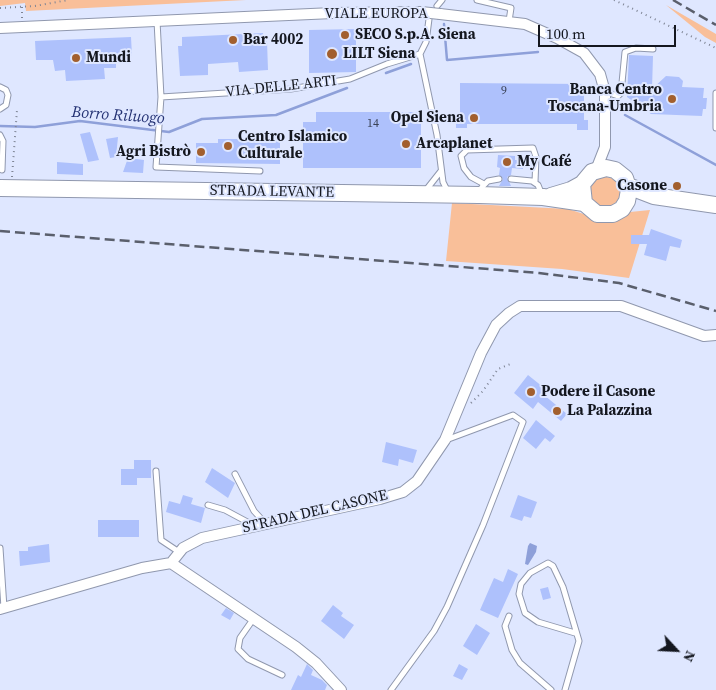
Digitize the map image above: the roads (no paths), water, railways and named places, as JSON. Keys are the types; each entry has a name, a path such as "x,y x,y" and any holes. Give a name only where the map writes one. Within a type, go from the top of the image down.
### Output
{"main road":[{"path":"596,170 610,169 619,172 628,186 629,194 626,204"},
{"name":"STRADA LEVANTE","path":"543,197 566,192 582,184 596,170"},
{"name":"STRADA LEVANTE","path":"6,184 450,195 482,190 584,203 592,212 603,216 618,212 626,204 667,198"},
{"path":"582,184 584,203"},
{"name":"STRADA LEVANTE","path":"628,186 667,198 716,205"}],"street":[{"name":"VIALE EUROPA","path":"0,28 341,12 425,15 438,10 509,21 539,30 578,48 597,68 605,92 605,147 612,166 619,172"},
{"name":"VIALE EUROPA","path":"596,170 605,147"},
{"name":"STRADA DEL CASONE","path":"172,562 179,552 202,538 253,525 380,499 403,492 417,481 429,467 445,440 481,353 496,325 520,306 621,306 704,336 716,335"},
{"path":"2,608 142,568 172,562 254,617 316,663 341,690"}],"lane":[{"path":"438,10 442,0"},
{"path":"477,0 511,8 509,21"},
{"path":"425,15 425,46 420,54 438,142 441,171 445,186 450,195"},
{"path":"157,21 161,97 156,167 260,171"},
{"path":"605,92 618,96 621,93 625,52 636,48 653,49"},
{"name":"VIA DELLE ARTI","path":"161,97 317,86 350,79 387,64 420,54"},
{"path":"0,87 6,90 8,95 6,105 0,109"},
{"path":"716,93 716,128"},
{"path":"0,135 3,141 2,170"},
{"path":"499,179 482,190 464,168 461,156 467,150 533,148 536,153 535,182 543,197"},
{"path":"422,194 441,171"},
{"path":"511,179 535,182"},
{"path":"391,690 434,630 447,608 483,525 523,422 513,415 445,440"},
{"path":"156,471 161,540 179,552"},
{"path":"235,474 254,511 265,523"},
{"path":"208,504 225,510 253,525"},
{"path":"0,548 2,608"},
{"path":"565,690 579,641 575,633 563,587 553,566 548,563 530,573 521,584 519,594 525,613 538,622 575,633"},
{"path":"509,616 506,626 512,650 520,662 551,690"},
{"path":"254,617 240,638 238,650 248,659 282,675"}],"water":[{"path":"530,543 537,546 536,552 528,565 525,564"}],"waterway":[{"name":"Borro Riluogo","path":"444,24 447,60 538,52"},
{"name":"Borro Riluogo","path":"386,73 411,64"},
{"name":"Borro Riluogo","path":"0,126 35,127 80,121 169,132 202,119 276,115 347,88"},
{"name":"Borro Riluogo","path":"625,115 716,165"}],"railway":[{"path":"673,0 716,25"},
{"path":"0,231 539,273 619,283 716,311"}],"place":[{"name":"SECO S.p.A. Siena","path":"345,35"},
{"name":"Bar 4002","path":"233,40"},
{"name":"LILT Siena","path":"332,54"},
{"name":"Mundi","path":"76,58"},
{"name":"Banca Centro Toscana-Umbria","path":"672,99"},
{"name":"Opel Siena","path":"474,118"},
{"name":"Arcaplanet","path":"406,144"},
{"name":"Centro Islamico Culturale","path":"228,146"},
{"name":"Agri Bistrò","path":"201,152"},
{"name":"My Café","path":"507,162"},
{"name":"Casone","path":"677,186"},
{"name":"Podere il Casone","path":"531,392"},
{"name":"La Palazzina","path":"557,411"}]}
